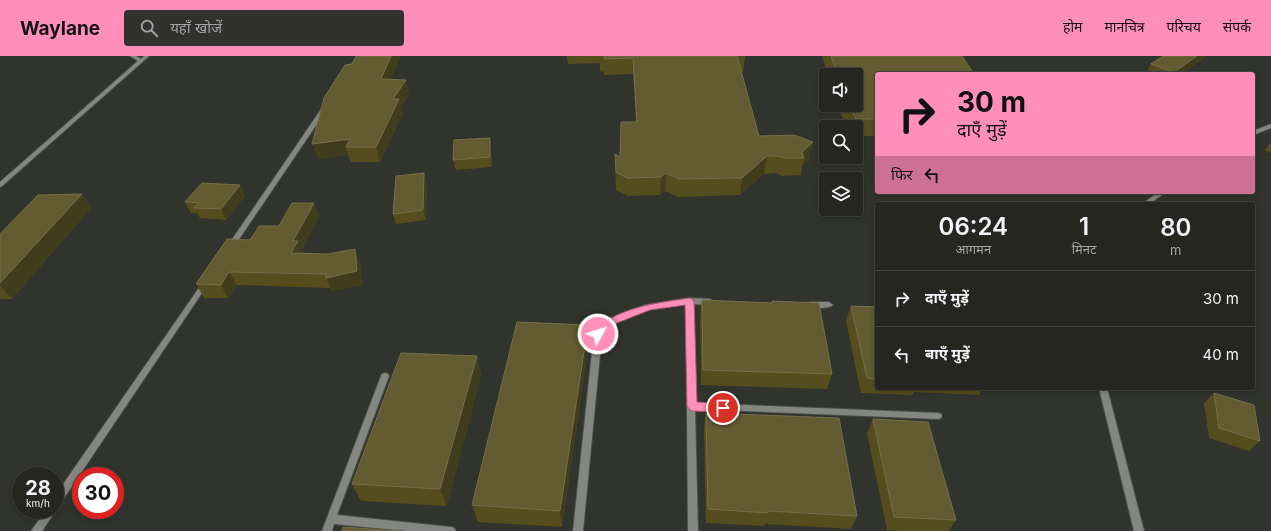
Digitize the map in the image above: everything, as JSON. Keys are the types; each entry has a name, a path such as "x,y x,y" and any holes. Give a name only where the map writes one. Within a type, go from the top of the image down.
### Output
{"street":[{"path":"132,56 142,61"},
{"path":"0,185 76,116 147,56"},
{"path":"225,254 330,100"},
{"path":"1255,132 1271,126"},
{"path":"1148,202 1160,194"},
{"path":"64,491 207,280"},
{"path":"690,301 693,531"},
{"path":"578,531 598,334 614,320 648,307 690,301 720,302"},
{"path":"806,305 829,305"},
{"path":"327,531 385,376"},
{"path":"1104,390 1139,531"},
{"path":"692,406 938,416"},
{"path":"36,531 45,519"},
{"path":"331,519 451,531"}],"building":[{"path":"356,56 391,56 381,79 406,80 393,99 399,99 376,147 346,147 350,139 312,144 324,98 345,65 352,64"},
{"path":"604,56 737,56 759,136 794,135 813,142 802,152 804,158 767,156 742,178 679,179 666,173 661,177 627,178 616,172 615,154 620,157 621,122 637,122 633,58 604,59"},
{"path":"831,56 962,56 973,72 875,72 875,119 856,119 852,112 863,112 863,68 835,68"},
{"path":"1163,56 1197,56 1174,72 1151,64"},
{"path":"490,138 490,157 453,160 454,140"},
{"path":"424,173 423,210 393,214 396,176"},
{"path":"202,183 240,185 221,209 194,208 199,203 185,202"},
{"path":"82,194 0,283 0,234 38,195"},
{"path":"292,203 314,203 293,241 298,241 291,253 328,254 355,249 357,271 326,278 326,274 229,272 221,285 196,284 227,239 250,240 259,226 279,226"},
{"path":"702,300 772,303 772,301 819,303 832,374 703,370"},
{"path":"851,306 875,307 875,379 867,378"},
{"path":"517,322 588,325 560,511 472,505"},
{"path":"401,353 477,356 440,489 352,484"},
{"path":"1214,393 1254,405 1260,441 1219,428"},
{"path":"706,413 839,418 857,516 708,509"},
{"path":"873,419 928,422 956,520 894,517"},
{"path":"343,527 398,531 342,531"}],"route":[{"path":"598,334 614,320 648,307 690,301 692,406 723,408"}]}
